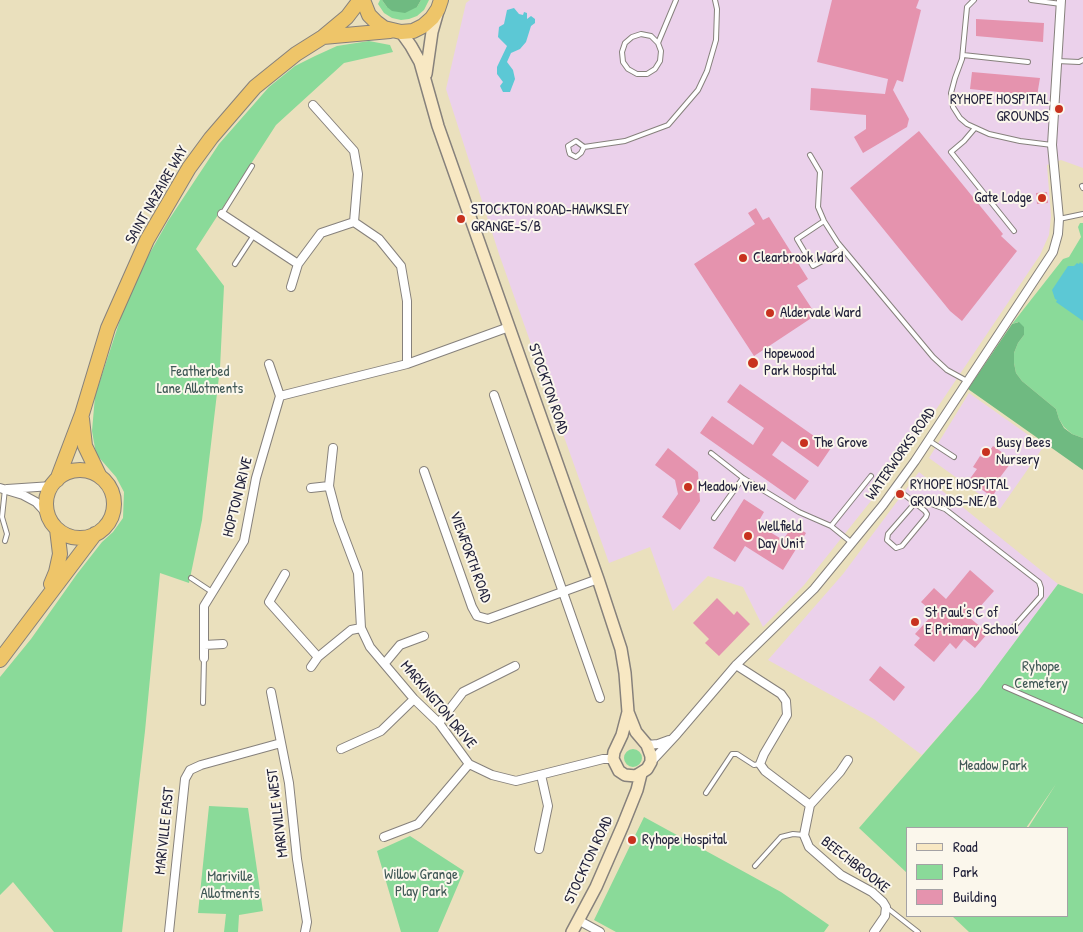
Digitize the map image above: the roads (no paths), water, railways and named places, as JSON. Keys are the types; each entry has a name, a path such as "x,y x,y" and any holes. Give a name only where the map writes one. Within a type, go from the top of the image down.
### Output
{"highway":[{"name":"STOCKTON ROAD","path":"362,0 369,15 376,22 397,32 412,31 423,26 432,18 440,4"},
{"name":"SAINT NAZAIRE WAY","path":"44,601 56,572 60,554 57,529 48,516 47,500 82,414 108,328 151,232 189,168 211,138 255,87 291,58 323,37 347,17 362,0"},
{"name":"SAINT NAZAIRE WAY","path":"323,37 397,32"},
{"name":"SAINT NAZAIRE WAY","path":"0,660 95,534 108,524 114,510 113,494 110,487 99,475 85,446 82,414"},
{"path":"54,482 63,475 77,470 85,470 99,475"},
{"path":"57,529 64,534 80,538 95,534"}],"main road":[{"name":"STOCKTON ROAD","path":"425,78 440,4"},
{"name":"STOCKTON ROAD","path":"397,32 412,46 420,62 438,126 598,579 621,650 625,672 628,712 626,724 613,759"},
{"name":"STOCKTON ROAD","path":"572,932 596,887 633,800 641,774 651,762 651,756 628,712"},
{"path":"617,746 629,738 636,738 644,743"},
{"path":"613,759 615,766 625,775 633,800"},
{"path":"625,775 636,776 641,774"}],"street":[{"name":"WATERWORKS ROAD","path":"651,762 736,665 814,590 896,488 1053,252 1058,234 1059,219 1052,145 1061,2"},
{"path":"314,105 354,151 358,174 354,222"},
{"path":"222,214 298,264"},
{"path":"354,222 379,239 400,266 408,301 407,364"},
{"path":"291,287 298,264 321,233 354,222"},
{"path":"269,364 280,396 407,364 509,326"},
{"path":"494,395 600,698"},
{"name":"HOPTON DRIVE","path":"204,658 204,606 244,541 256,478 280,396"},
{"name":"MARKINGTON DRIVE","path":"333,448 329,486 338,520 358,573 361,628 370,647 414,699 439,723 469,764 492,775 516,781 603,759 613,759"},
{"name":"VIEWFORTH ROAD","path":"424,471 472,607 477,616 488,619 598,579"},
{"path":"3,488 54,482"},
{"path":"311,488 329,486"},
{"path":"3,488 36,502 48,516"},
{"path":"285,574 269,602 318,657"},
{"path":"311,667 318,657 352,630 361,628"},
{"name":"MARKINGTON DRIVE","path":"385,663 400,644 424,636"},
{"path":"204,645 223,644"},
{"path":"736,665 782,694 786,701 787,716 760,764 765,771 810,805 840,772 848,760"},
{"path":"439,723 463,692 515,666"},
{"name":"MARIVILLE WEST","path":"271,692 289,783 297,859 307,922 305,932"},
{"path":"341,749 381,731 414,699"},
{"name":"WATERWORKS ROAD","path":"644,743 658,744 677,734"},
{"name":"MARIVILLE EAST","path":"169,932 185,779 190,770 201,765 281,743"},
{"path":"384,837 418,824 469,764"},
{"path":"540,849 548,806 541,775"},
{"name":"BEECHBROOKE","path":"810,805 804,835 809,847 841,875 872,892 886,907 885,916 874,932"},
{"path":"578,920 600,932"}],"lane":[{"path":"658,42 651,36 641,34 632,36 625,43 622,52 623,62 628,69 637,74 646,74 655,69 660,61 661,52 658,42 676,0"},
{"path":"584,147 626,141 668,125 698,90 707,71 716,40 717,9 715,0"},
{"path":"974,0 967,7 962,55 951,93 952,107 960,118 975,128 989,134 1052,145"},
{"path":"1031,0 1061,2"},
{"path":"962,55 1028,62"},
{"path":"1057,61 1080,62 1083,60"},
{"path":"975,128 951,152 1014,231"},
{"path":"810,155 820,172 818,207 824,222 842,248 933,357 947,370 966,381"},
{"path":"222,214 252,166"},
{"path":"1059,219 1083,214"},
{"path":"824,222 797,239 813,266 842,248"},
{"path":"235,264 254,235"},
{"path":"928,440 954,457"},
{"path":"711,453 743,478 799,512 831,526 852,543"},
{"path":"831,526 871,476"},
{"path":"714,518 743,478"},
{"path":"3,488 2,518 7,534 5,541"},
{"path":"896,488 915,503 925,511 926,517 902,546 896,548 887,540 888,534 915,503 926,502 945,509 1039,582 1041,596 1010,631"},
{"path":"191,578 212,592"},
{"path":"203,703 204,658"},
{"path":"1005,687 1083,720"},
{"path":"706,793 732,754 737,754 754,765 760,764"},
{"path":"755,866 782,837 793,834 804,835"},
{"path":"886,907 918,932"}],"water":[{"path":"514,8 519,14 527,13 527,19 531,16 535,19 535,23 531,26 526,42 520,49 511,53 507,62 513,70 515,79 510,92 503,92 500,86 503,82 497,74 497,67 507,46 498,37 499,27 504,24 507,10"},
{"path":"1080,262 1083,264 1083,321 1056,302 1057,300 1052,290 1068,266 1074,266"}],"place":[{"name":"RYHOPE HOSPITAL GROUNDS","path":"1059,109"},
{"name":"Gate Lodge","path":"1042,198"},
{"name":"STOCKTON ROAD-HAWKSLEY GRANGE-S/B","path":"461,219"},
{"name":"Clearbrook Ward","path":"743,258"},
{"name":"Aldervale Ward","path":"770,313"},
{"name":"Hopewood Park Hospital","path":"753,363"},
{"name":"The Grove","path":"804,443"},
{"name":"Busy Bees Nursery","path":"986,452"},
{"name":"Meadow View","path":"688,487"},
{"name":"RYHOPE HOSPITAL GROUNDS-NE/B","path":"900,494"},
{"name":"Wellfield Day Unit","path":"748,536"},
{"name":"St Paul's C of E Primary School","path":"915,622"},
{"name":"Ryhope Hospital","path":"632,840"}],"park label":[{"name":"Featherbed Lane Allotments","path":"200,380"},
{"name":"Ryhope Cemetery","path":"1041,676"},
{"name":"Meadow Park","path":"993,766"},
{"name":"Willow Grange Play Park","path":"421,884"},
{"name":"Mariville Allotments","path":"230,886"}]}
